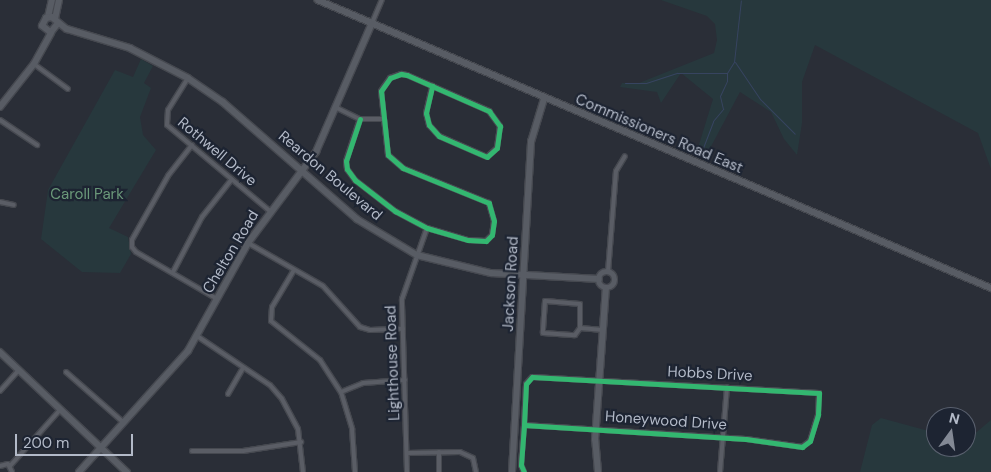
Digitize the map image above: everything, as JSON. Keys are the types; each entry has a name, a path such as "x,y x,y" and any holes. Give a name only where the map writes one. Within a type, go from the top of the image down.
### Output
{"street":[{"path":"52,0 52,26"},
{"path":"0,107 34,64 52,26 59,0"},
{"name":"Commissioners Road East","path":"318,0 544,99 991,288"},
{"path":"372,24 382,0"},
{"name":"Chelton Road","path":"79,472 171,371 197,336 248,243 270,211 316,152 337,108 372,24"},
{"name":"Reardon Boulevard","path":"52,26 130,48 188,78 223,102 357,219 417,255 463,268 524,275 599,279"},
{"path":"34,64 68,89"},
{"path":"360,119 347,169 356,180 395,212 427,228 483,242 492,235 492,207 398,165 388,156 382,119 381,91 390,78 407,75 489,110 497,118 500,126 494,153 486,157 439,136 429,125 426,113 432,86"},
{"name":"Rothwell Drive","path":"188,78 165,118 167,125 270,211"},
{"name":"Jackson Road","path":"512,472 531,142 544,99"},
{"path":"337,108 360,119 382,119"},
{"path":"0,120 37,145"},
{"path":"192,145 168,176 132,240 136,252 217,299"},
{"path":"606,288 612,286 615,280 608,272 616,171 625,156"},
{"path":"173,272 202,217 232,179"},
{"path":"0,202 14,205"},
{"name":"Lighthouse Road","path":"407,472 403,329 404,285 427,228"},
{"path":"248,243 323,286 360,327 370,330 403,329"},
{"path":"294,270 272,307 270,321 320,360 341,392 352,429 355,472"},
{"path":"598,472 596,430 606,288 599,279 602,273 608,272"},
{"path":"545,300 580,304 580,328 575,335 543,333 545,300"},
{"path":"580,328 602,330"},
{"path":"197,336 270,385 282,399 298,429 303,472"},
{"path":"0,352 17,372 127,472"},
{"path":"228,394 244,368"},
{"path":"0,391 17,372"},
{"path":"66,372 124,423"},
{"name":"Hobbs Drive","path":"524,425 526,384 532,377 819,392 818,414 806,445"},
{"path":"341,392 363,382 405,380"},
{"path":"720,472 727,387"},
{"path":"0,466 10,466 59,411"},
{"path":"524,425 521,465 524,472"},
{"name":"Honeywood Drive","path":"524,425 724,437 797,448 806,445"},
{"path":"192,451 244,451 301,442"},
{"path":"407,453 439,452 466,454 476,464 476,472"},
{"path":"439,452 439,472"},
{"path":"10,466 12,472"}],"green space":[{"path":"661,0 991,0 991,169 978,133 815,45 802,82 802,123 797,155 784,139 771,112 740,92 707,154 697,151 713,99 681,73 661,103 657,92 620,87 622,83 639,83 714,53 717,40 715,24 707,16"},
{"name":"Caroll Park","path":"141,59 153,66 144,83 151,88 140,117 143,135 156,150 109,228 128,237 131,254 120,273 82,272 41,239 48,190 115,70 133,77"},
{"path":"881,418 926,430 926,457 976,457 976,433 991,420 991,472 860,472 872,425"}],"waterway":[{"path":"625,83 646,83 677,73 727,73 734,62 741,0"},
{"path":"735,62 760,99 795,134"},
{"path":"701,153 713,121 723,109 720,96 727,81 727,73"}],"cycle path":[{"path":"360,119 346,161 347,169 355,180 395,211 427,228 468,240 486,241 492,235 494,221 489,203 403,168 388,155 381,91 390,78 401,74 407,75 489,111 500,126 497,148 487,157 439,136 429,125 426,113 432,86"},
{"path":"524,425 746,439 802,447 810,441 818,414 819,393 532,377 526,384 521,465 524,472"}]}
